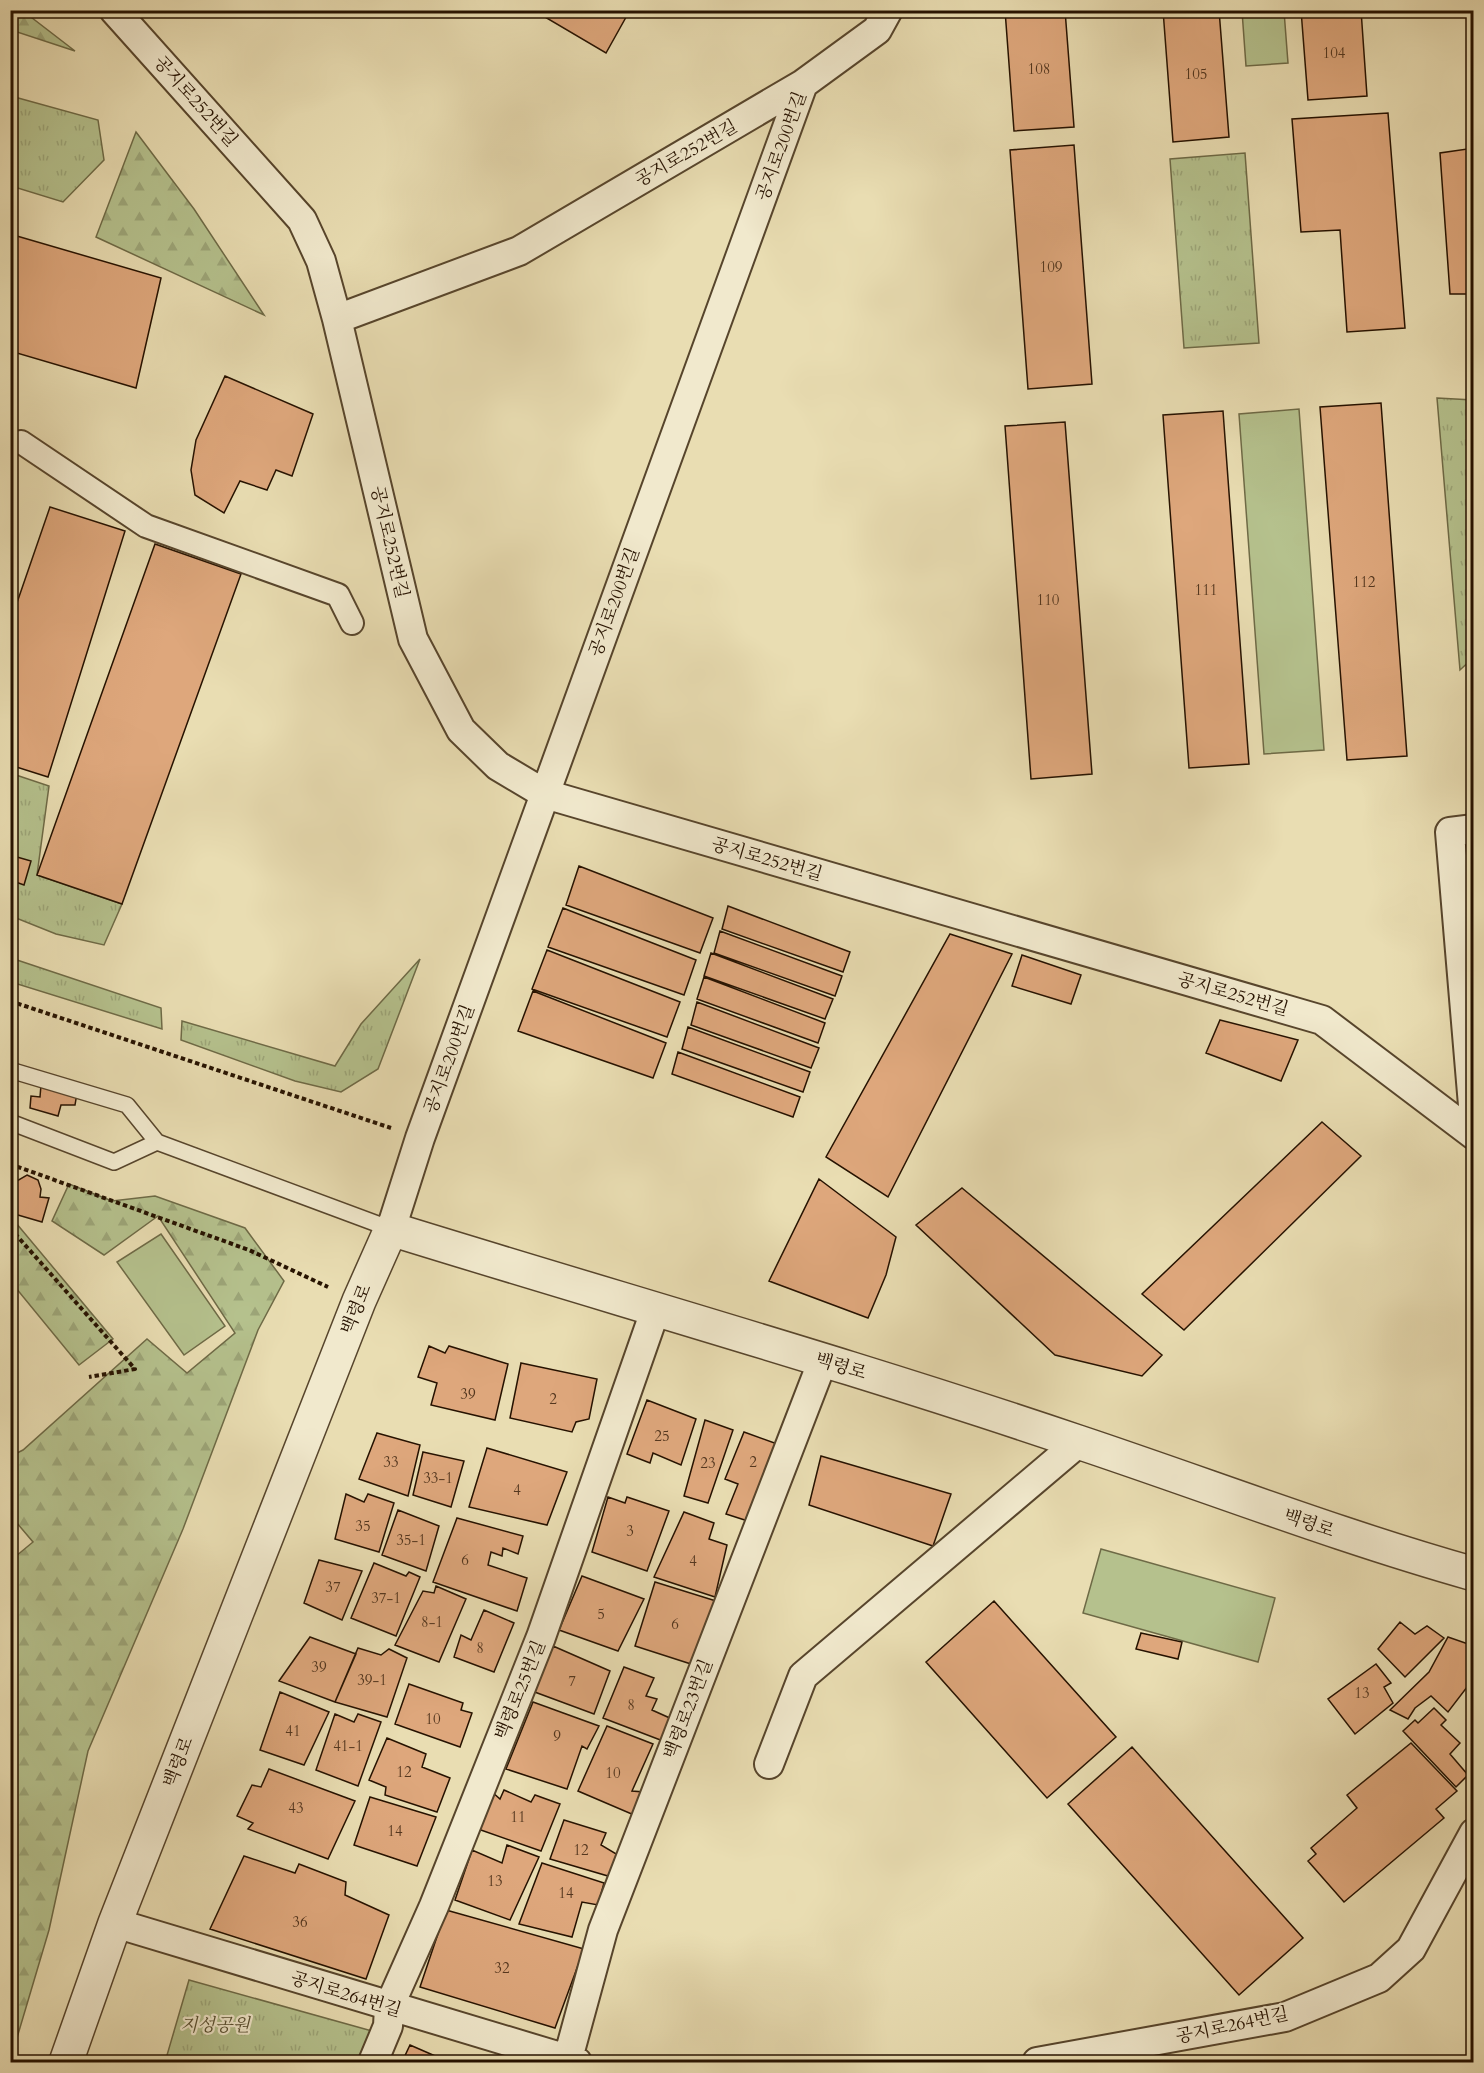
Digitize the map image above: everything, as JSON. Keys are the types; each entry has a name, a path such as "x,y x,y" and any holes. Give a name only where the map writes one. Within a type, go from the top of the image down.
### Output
{"street":[{"name":"공지로252번길","path":"114,10 302,220 321,261 337,320 413,639 461,730 498,766 545,794 1323,1020 1473,1135"},
{"name":"공지로200번길","path":"391,1229 420,1138 803,84 877,30 888,10"},
{"name":"공지로252번길","path":"337,320 519,251 803,84"},
{"path":"21,442 146,526 338,595 352,623"},
{"path":"1473,829 1450,832 1473,1117"},
{"name":"백령로","path":"66,2062 115,1923 359,1301 391,1229 655,1311 823,1360 1079,1442 1379,1548 1473,1574"},
{"name":"백령로25번길","path":"373,2062 388,2026 389,2007 434,1905 541,1637 655,1311"},
{"name":"백령로23번길","path":"570,2061 603,1930 823,1360"},
{"path":"770,1764 803,1677 1079,1442"},
{"name":"공지로264번길","path":"1036,2062 1285,2017 1379,1978 1411,1949 1473,1833"},
{"name":"공지로264번길","path":"115,1923 570,2061"}],"lane":[{"path":"10,1070 127,1105 157,1142 391,1229"},
{"path":"10,1122 114,1162 157,1142"}],"path":[{"path":"10,1001 420,1138"},
{"path":"10,1164 249,1250 359,1301"},
{"path":"10,1228 135,1369 89,1377"}],"green space":[{"path":"10,11 23,11 75,51 11,30"},
{"path":"1242,11 1284,11 1288,63 1246,66"},
{"path":"11,96 98,120 104,160 63,202 11,186"},
{"path":"136,132 194,209 264,315 96,237"},
{"path":"1245,153 1259,343 1184,348 1170,159"},
{"path":"1437,398 1473,400 1474,657 1460,670"},
{"path":"1299,409 1324,750 1264,754 1239,414"},
{"path":"10,773 49,786 37,875 122,904 104,945 56,934 11,916"},
{"path":"11,958 161,1008 162,1029 11,982"},
{"path":"420,959 378,1069 341,1092 295,1081 181,1040 182,1021 335,1066 361,1024"},
{"path":"69,1184 112,1201 155,1196 245,1228 284,1281 258,1330 183,1529 88,1751 49,1930 11,2058 10,1561 33,1542 11,1516 11,1456 23,1450 147,1339 187,1373 235,1333 158,1216 104,1255 52,1221"},
{"path":"11,1217 113,1339 79,1365 11,1282"},
{"path":"161,1234 225,1326 184,1355 117,1262"},
{"path":"1101,1549 1275,1598 1258,1662 1083,1613"},
{"name":"지성공원","path":"189,1980 372,2031 358,2062 165,2062"}],"building":[{"path":"533,10 630,10 606,53"},
{"path":"1005,10 1065,10 1074,127 1014,131"},
{"path":"1163,10 1219,10 1229,137 1173,142"},
{"path":"1301,10 1361,10 1367,96 1308,100"},
{"path":"1466,10 1474,10 1474,101 1473,101"},
{"path":"1388,113 1405,328 1347,332 1340,230 1301,232 1292,119"},
{"path":"1074,145 1092,384 1028,389 1010,150"},
{"path":"1474,148 1474,294 1450,294 1440,153"},
{"path":"10,234 161,278 136,388 10,351"},
{"path":"225,376 313,414 292,476 276,470 267,490 240,481 224,513 195,495 191,470 196,440"},
{"path":"1381,403 1407,756 1347,760 1320,407"},
{"path":"1223,411 1249,764 1189,768 1163,415"},
{"path":"1065,422 1092,774 1031,779 1005,426"},
{"path":"50,507 125,531 48,777 10,765 10,623"},
{"path":"155,544 241,574 122,904 37,875"},
{"path":"10,855 31,861 24,885 10,880"},
{"path":"579,866 713,918 700,953 566,905"},
{"path":"728,906 850,952 843,972 722,929"},
{"path":"563,908 696,960 684,995 548,947"},
{"path":"720,931 842,976 835,996 714,953"},
{"path":"950,934 1012,954 888,1197 826,1157"},
{"path":"547,950 680,1002 667,1037 532,989"},
{"path":"711,953 833,999 825,1019 704,976"},
{"path":"1022,955 1081,975 1071,1004 1012,986"},
{"path":"704,977 825,1023 818,1043 697,999"},
{"path":"533,991 666,1043 653,1078 518,1031"},
{"path":"697,1002 819,1048 811,1068 691,1025"},
{"path":"1220,1020 1298,1040 1281,1081 1206,1053"},
{"path":"688,1027 810,1072 803,1092 682,1049"},
{"path":"678,1052 800,1097 793,1117 672,1074"},
{"path":"41,1085 77,1093 75,1105 61,1105 58,1116 30,1108 31,1096 40,1097"},
{"path":"1322,1122 1361,1156 1184,1330 1142,1294"},
{"path":"27,1175 38,1180 41,1189 40,1197 49,1198 42,1222 11,1213 14,1204 10,1198 10,1189 15,1182"},
{"path":"819,1179 896,1237 886,1275 868,1318 769,1281"},
{"path":"962,1188 1162,1355 1142,1376 1055,1355 916,1225"},
{"path":"429,1346 445,1353 449,1346 508,1364 495,1420 431,1405 437,1383 418,1377"},
{"path":"521,1363 597,1379 589,1419 576,1422 572,1432 510,1418"},
{"path":"647,1400 696,1419 681,1465 653,1453 650,1463 627,1454"},
{"path":"705,1420 733,1430 708,1503 684,1496"},
{"path":"744,1432 780,1445 751,1522 726,1514 738,1484 725,1479"},
{"path":"377,1433 420,1445 408,1496 359,1479"},
{"path":"487,1448 567,1472 547,1525 469,1507"},
{"path":"423,1452 464,1461 451,1507 413,1495"},
{"path":"821,1456 951,1494 933,1546 809,1505"},
{"path":"346,1494 364,1502 368,1494 394,1503 379,1552 335,1539"},
{"path":"608,1497 625,1503 627,1497 669,1511 647,1571 592,1552"},
{"path":"398,1510 439,1526 426,1571 382,1555"},
{"path":"684,1512 714,1523 709,1539 727,1545 715,1597 654,1577"},
{"path":"457,1518 523,1536 518,1554 503,1548 502,1556 491,1552 488,1565 527,1578 517,1611 433,1582"},
{"path":"319,1560 362,1571 342,1620 304,1603"},
{"path":"374,1563 406,1576 409,1572 420,1577 396,1636 351,1618"},
{"path":"582,1576 644,1599 618,1651 559,1630"},
{"path":"655,1582 716,1601 691,1664 635,1646"},
{"path":"436,1586 466,1599 439,1662 395,1645 423,1591 434,1593"},
{"path":"994,1601 1116,1737 1047,1798 926,1662"},
{"path":"484,1610 514,1623 494,1672 454,1657 461,1635 471,1640"},
{"path":"1400,1622 1415,1634 1427,1626 1444,1638 1405,1677 1378,1649"},
{"path":"1141,1633 1182,1642 1178,1659 1136,1649"},
{"path":"310,1637 356,1654 335,1702 279,1681"},
{"path":"1448,1637 1474,1646 1474,1678 1448,1712 1431,1696 1415,1708 1408,1719 1390,1710 1429,1672"},
{"path":"553,1646 610,1671 594,1714 532,1691"},
{"path":"358,1648 381,1655 389,1649 407,1658 387,1717 335,1702"},
{"path":"1376,1664 1391,1683 1384,1687 1393,1703 1355,1734 1328,1699"},
{"path":"624,1667 654,1678 646,1696 657,1699 652,1710 672,1719 663,1741 603,1718"},
{"path":"409,1684 463,1703 461,1710 472,1713 460,1747 395,1724"},
{"path":"280,1692 329,1712 304,1765 260,1750"},
{"path":"533,1702 599,1726 587,1749 582,1746 567,1789 506,1769"},
{"path":"1434,1708 1446,1720 1441,1725 1460,1743 1450,1754 1468,1775 1456,1787 1403,1731 1415,1720 1418,1723"},
{"path":"335,1714 354,1722 358,1714 381,1722 358,1786 316,1770"},
{"path":"607,1726 653,1744 632,1791 644,1792 634,1815 578,1791"},
{"path":"387,1738 426,1754 422,1767 450,1778 437,1812 385,1795 386,1787 369,1780"},
{"path":"1411,1743 1457,1791 1436,1809 1444,1818 1344,1902 1308,1861 1316,1854 1311,1848 1357,1808 1347,1795"},
{"path":"1132,1747 1303,1938 1239,1995 1068,1804"},
{"path":"269,1769 355,1801 328,1859 248,1829 253,1823 237,1816 252,1785 261,1787"},
{"path":"504,1790 531,1802 535,1795 560,1804 541,1851 478,1829 491,1791 500,1799"},
{"path":"370,1797 436,1817 417,1866 354,1845"},
{"path":"564,1820 606,1833 601,1845 618,1855 608,1876 550,1859"},
{"path":"507,1845 539,1857 510,1920 455,1900 472,1850 502,1863"},
{"path":"244,1856 295,1873 299,1864 346,1882 345,1895 389,1915 366,1979 210,1929"},
{"path":"542,1863 604,1883 598,1905 582,1902 572,1937 519,1924"},
{"path":"446,1910 584,1949 555,2028 420,1987"},
{"path":"410,2045 449,2062 402,2062"}]}
